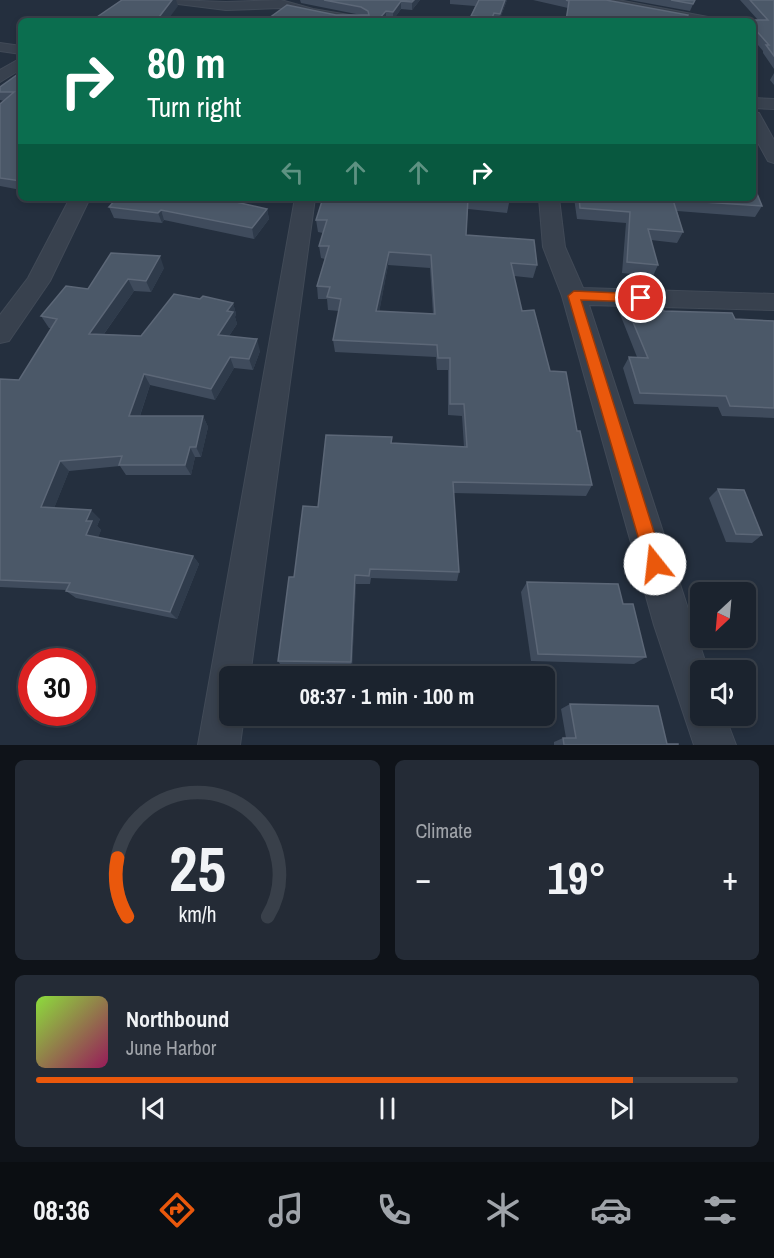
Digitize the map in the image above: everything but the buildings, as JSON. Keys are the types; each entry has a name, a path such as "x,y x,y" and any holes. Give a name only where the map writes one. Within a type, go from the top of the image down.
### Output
{"street":[{"path":"178,0 226,6 278,2 311,13 342,18"},
{"path":"599,0 712,18"},
{"path":"0,47 18,50"},
{"path":"0,77 18,64"},
{"path":"756,102 774,104"},
{"path":"756,123 774,157"},
{"path":"0,334 38,280 78,201"},
{"path":"232,666 305,201"},
{"path":"549,201 554,247 574,296 673,625 690,674"},
{"path":"574,296 774,302"},
{"path":"219,745 222,726"},
{"path":"708,726 715,745"}],"route":[{"path":"641,298 574,296 655,564"}]}
